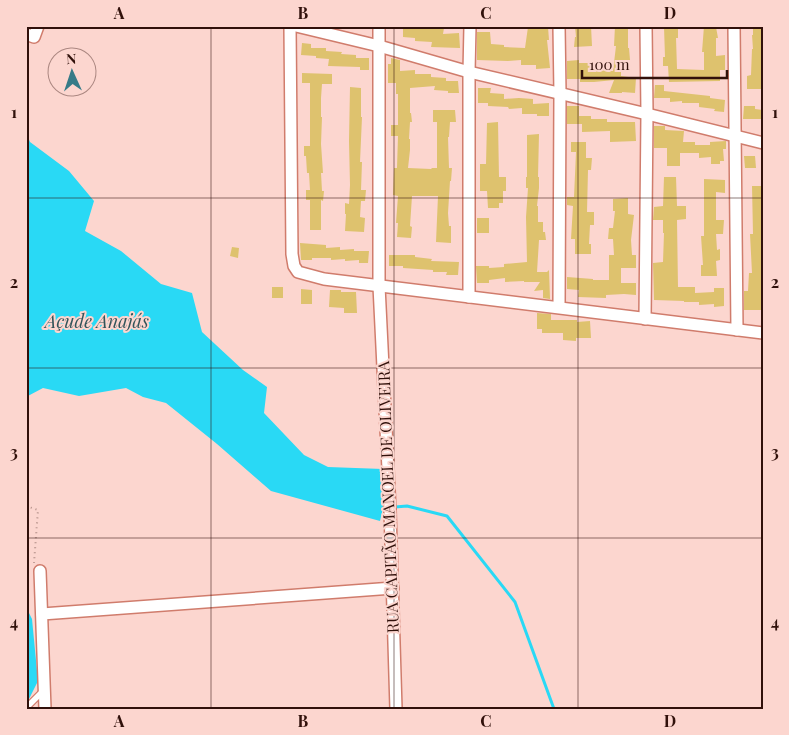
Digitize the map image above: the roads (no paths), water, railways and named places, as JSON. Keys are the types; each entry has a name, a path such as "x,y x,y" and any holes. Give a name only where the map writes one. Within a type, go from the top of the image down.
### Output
{"street":[{"path":"26,34 34,37 38,26"},
{"path":"290,26 292,223 294,266 298,272 310,276 379,286 763,333"},
{"path":"296,26 379,46 468,72 763,143"},
{"name":"RUA CAPITÃO MANOEL DE OLIVEIRA","path":"379,26 379,286 393,588 396,709"},
{"path":"469,297 468,72 470,26"},
{"path":"558,307 559,26"},
{"path":"645,319 646,26"},
{"path":"734,26 736,330"},
{"path":"40,571 45,709"},
{"path":"42,614 393,588"}],"lane":[{"path":"26,708 44,689"}],"water":[{"name":"Açude Anajás","path":"26,132 30,142 69,171 94,201 85,231 121,251 161,284 192,293 202,332 243,370 267,387 264,413 304,455 328,467 383,469 383,508 380,521 271,491 166,403 143,397 126,388 79,396 43,388 26,397"},
{"path":"26,607 32,619 38,681 26,705"}],"waterway":[{"path":"383,508 407,506 447,516 515,602 554,709"}]}
